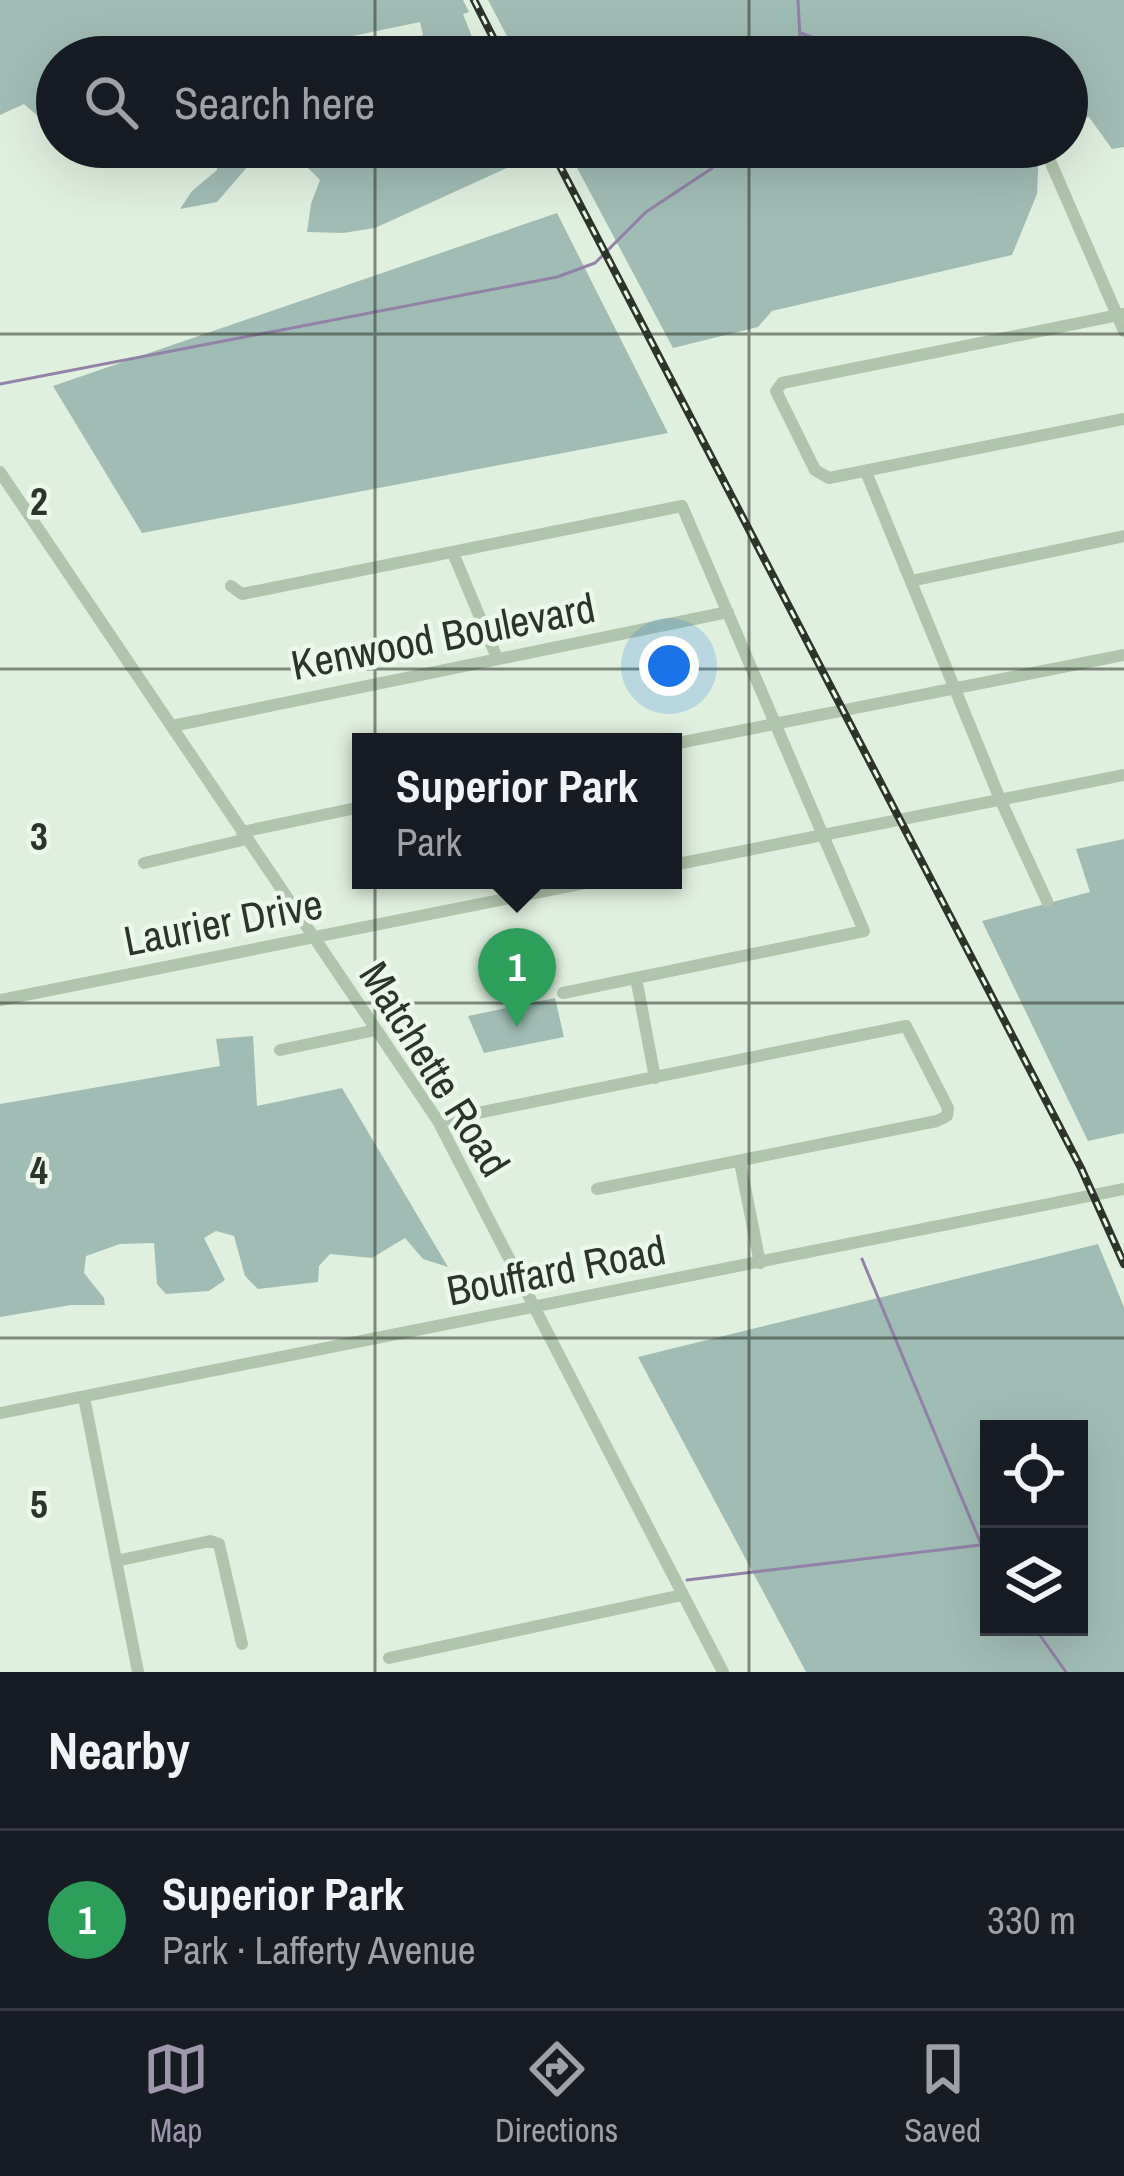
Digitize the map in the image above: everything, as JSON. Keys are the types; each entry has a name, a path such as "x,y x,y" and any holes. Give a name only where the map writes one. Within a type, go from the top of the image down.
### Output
{"street":[{"path":"1054,168 1124,331"},
{"path":"1121,315 782,382 777,396 815,470 829,478 1124,418"},
{"name":"Matchette Road","path":"0,472 438,1121 723,1672"},
{"path":"866,472 1000,800 1047,901"},
{"path":"231,586 242,594 682,506 864,931 563,993"},
{"path":"911,580 1124,536"},
{"path":"453,553 497,658"},
{"name":"Kenwood Boulevard","path":"172,727 728,612"},
{"path":"682,741 1124,655"},
{"path":"682,863 1124,775"},
{"path":"144,863 352,808"},
{"name":"Laurier Drive","path":"0,1000 556,889"},
{"path":"636,978 655,1078"},
{"path":"438,1121 906,1026 948,1108 947,1116 597,1189"},
{"path":"280,1050 376,1030"},
{"path":"740,1162 760,1263"},
{"name":"Bouffard Road","path":"0,1413 1124,1189"},
{"path":"84,1397 138,1672"},
{"path":"116,1562 210,1541 219,1544 242,1644"},
{"path":"389,1658 682,1595"}],"shaded area":[{"path":"0,0 463,0 469,12 463,14 472,36 421,36 420,22 352,36 36,36 36,114 24,104 0,115"},
{"path":"488,0 1124,0 1124,147 1112,149 1088,117 1088,36 507,36"},
{"path":"246,168 217,202 180,209 192,191 217,170"},
{"path":"308,168 507,168 375,228 343,233 307,232 320,180"},
{"path":"577,168 1038,168 1037,194 1012,255 772,311 758,327 673,348"},
{"path":"557,213 668,433 142,533 53,386"},
{"path":"1124,839 1124,1133 1088,1141 982,921 1090,892 1076,849"},
{"path":"555,998 564,1037 484,1053 468,1016"},
{"path":"253,1036 257,1106 342,1088 448,1267 423,1259 405,1238 372,1258 330,1254 319,1266 318,1282 258,1289 245,1276 234,1236 216,1231 204,1238 225,1280 209,1291 166,1294 157,1284 154,1243 120,1244 86,1256 84,1273 105,1305 71,1305 0,1317 0,1104 220,1066 216,1039"},
{"path":"1098,1244 1124,1307 1124,1672 806,1672 638,1357"}],"waterway":[{"path":"798,0 800,36"},
{"path":"801,33 809,36"},
{"path":"0,384 557,277 595,263 646,212 712,168"},
{"path":"862,1259 980,1542"},
{"path":"687,1580 980,1545"},
{"path":"1040,1636 1066,1672"}],"railway":[{"path":"474,0 492,36"},
{"path":"561,168 1081,1168 1124,1264"}],"place":[{"name":"Superior Park","path":"517,1027"}]}
